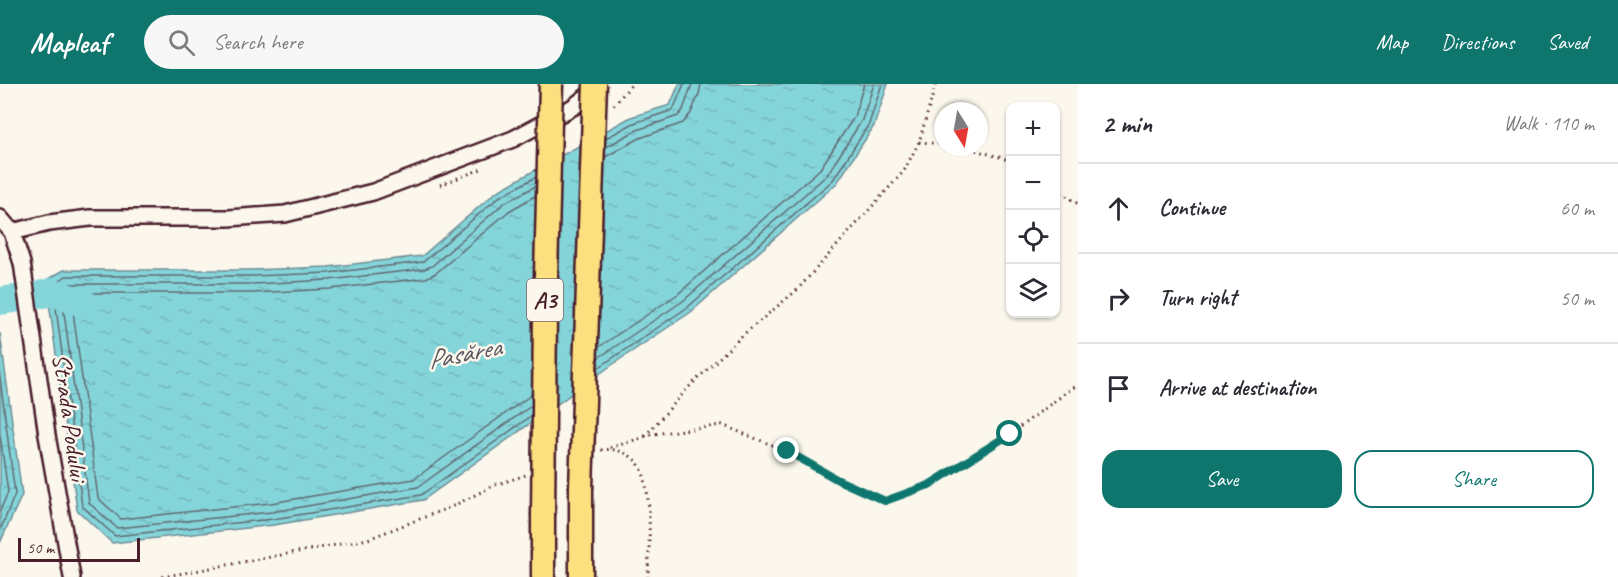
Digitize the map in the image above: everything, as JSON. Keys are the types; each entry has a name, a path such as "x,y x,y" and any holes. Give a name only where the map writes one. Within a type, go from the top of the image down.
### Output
{"highway":[{"name":"A3","path":"543,577 545,302 551,84"},
{"name":"A3","path":"581,577 581,489 595,84"}],"street":[{"path":"0,218 12,232 49,223 90,218 229,218 285,214 373,192 513,139 573,107 603,84"},
{"name":"Strada Podului","path":"12,232 22,263 49,447 72,577"}],"path":[{"path":"644,437 689,387 744,334 797,290 904,171 919,142 936,84"},
{"path":"919,142 934,143"},
{"path":"988,154 1006,160"},
{"path":"1060,192 1078,204"},
{"path":"598,451 653,434 722,425 787,451 838,480 885,501 929,485 1010,434 1078,384"},
{"path":"606,449 621,451 633,457 643,471 647,497 648,577"},
{"path":"162,577 368,539 453,506 495,485 526,474"}],"water":[{"path":"679,84 888,84 874,126 837,183 691,312 619,360 423,500 274,525 112,543 77,510 46,280 64,270 252,270 328,267 422,256 496,192 631,117 670,105"},
{"path":"0,333 22,495 0,543"}],"waterway":[{"name":"Pasărea","path":"43,294 52,292 85,304"},
{"name":"Pasărea","path":"0,301 14,299"}],"route":[{"path":"787,451 838,480 885,501 929,485 1010,434"}]}
